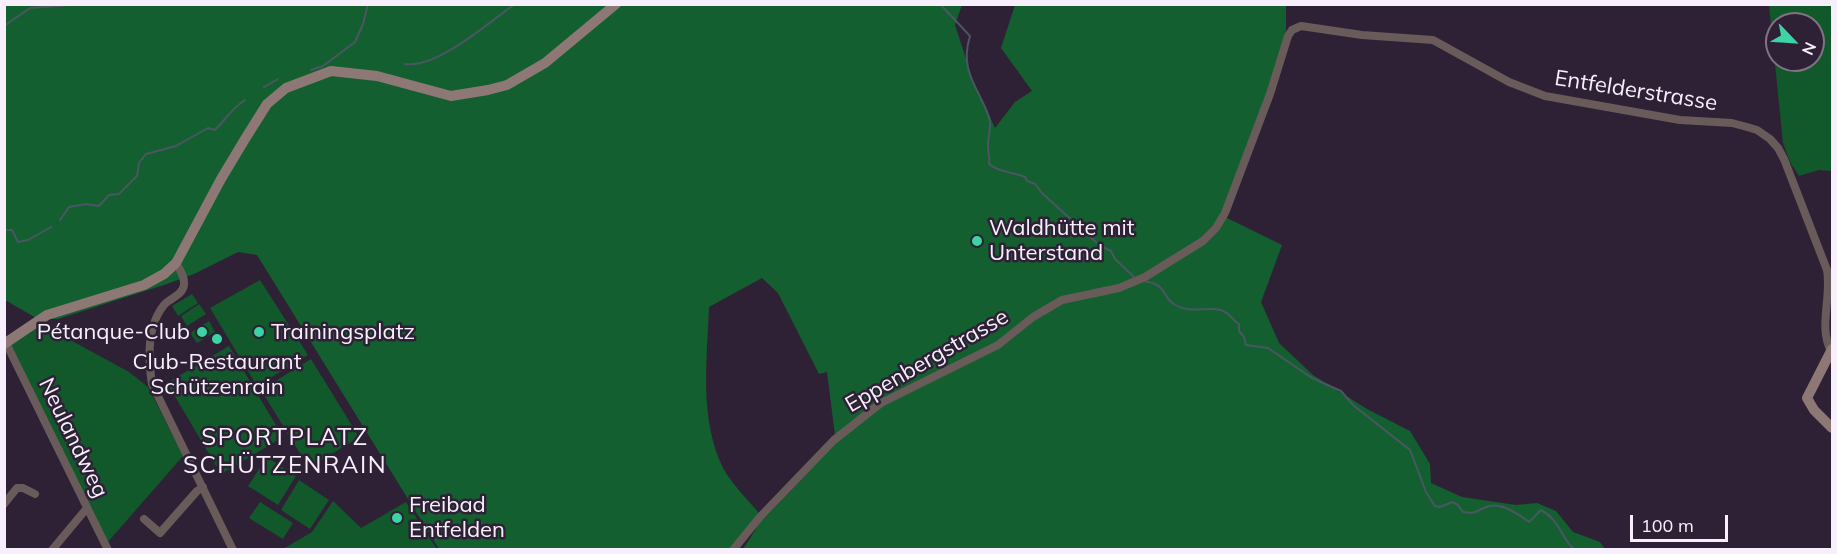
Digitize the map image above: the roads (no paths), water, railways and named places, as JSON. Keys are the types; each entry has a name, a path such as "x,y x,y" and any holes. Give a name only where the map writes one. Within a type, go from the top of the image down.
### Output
{"street":[{"path":"5,343 47,315 144,285 164,274 177,263 221,179 267,104 286,88 331,71 345,71 377,76 451,96 488,90 507,85 545,63 616,4"},
{"name":"Entfelderstrasse","path":"1145,277 1203,241 1221,220 1292,30 1301,26 1433,40 1509,82 1545,96 1680,120 1732,123 1757,130 1770,139 1784,159 1827,270 1829,282 1825,337 1832,350"},
{"path":"177,263 182,273 184,286 158,314 150,343 152,384 233,549"},
{"name":"Eppenbergstrasse","path":"733,549 759,518 834,440 881,403 998,345 1033,317 1062,300 1119,288 1145,277"},
{"name":"Neulandweg","path":"5,343 108,549"},
{"path":"1832,350 1807,399 1814,411 1833,428"},
{"path":"144,519 160,533 203,487"},
{"path":"4,504 17,488 23,488 35,494"},
{"path":"52,549 87,508"}],"waterway":[{"path":"79,5 84,4"},
{"path":"311,70 323,66 355,42 368,4"},
{"path":"405,64 418,64 447,52 515,4"},
{"path":"940,4 970,36 967,49 968,69 990,121 989,164 1002,171 1025,177 1027,181 1035,184 1099,245 1111,251 1115,259 1134,277"},
{"path":"4,26 30,8 70,5"},
{"path":"264,87 278,79"},
{"path":"60,220 69,207 86,204 99,206 109,195 119,194 137,176 139,163 146,154 176,146 208,128 215,130 245,100"},
{"path":"4,230 12,230 18,242 28,240 51,227"},
{"path":"1143,281 1157,285 1170,302 1181,308 1224,311 1239,324 1239,331 1246,345 1268,348 1312,378 1341,391 1353,405 1410,450 1426,492 1435,506 1440,507 1452,502 1458,505 1463,512 1472,513 1486,507 1500,506 1529,522 1541,510 1557,524 1575,550"}],"place":[{"name":"Waldhütte mit Unterstand","path":"977,241"},
{"name":"Pétanque-Club","path":"202,332"},
{"name":"Trainingsplatz","path":"259,332"},
{"name":"Club-Restaurant Schützenrain","path":"217,339"},
{"name":"Freibad Entfelden","path":"397,518"}],"district":[{"name":"SPORTPLATZ SCHÜTZENRAIN","path":"285,452"}]}
